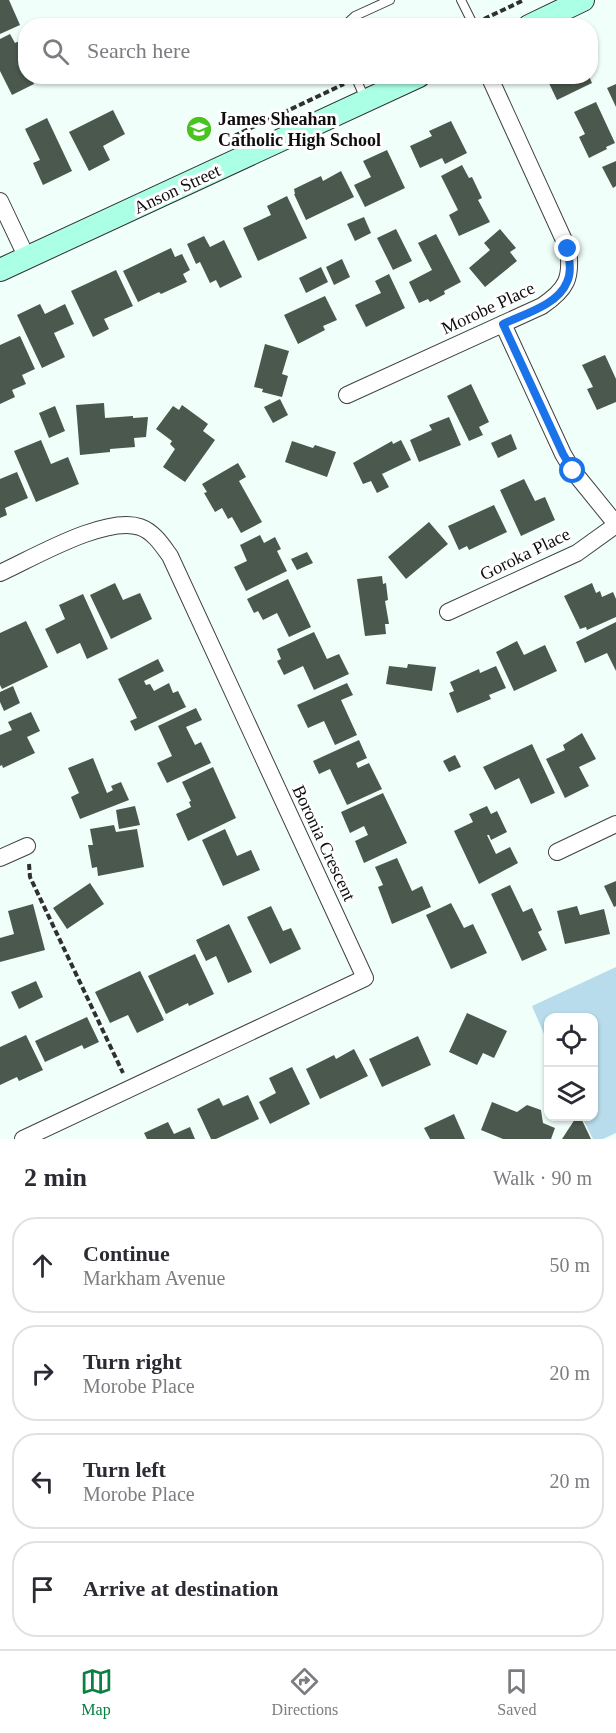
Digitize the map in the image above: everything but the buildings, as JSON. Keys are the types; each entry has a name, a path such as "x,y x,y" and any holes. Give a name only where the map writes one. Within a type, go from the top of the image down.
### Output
{"street":[{"path":"546,18 583,0"},
{"name":"Anson Street","path":"0,270 402,84"},
{"name":"Morobe Place","path":"347,395 542,306 556,297 567,283 570,266 568,249 493,84"},
{"path":"0,201 27,258"},
{"path":"503,324 563,454 573,471 616,524"},
{"name":"Goroka Place","path":"448,612 577,553 616,524"},
{"name":"Boronia Crescent","path":"0,573 92,531 116,525 140,527 155,536 170,556 365,978 131,1088 48,1134 23,1139"},
{"path":"557,852 616,824"},
{"path":"0,858 27,846"}],"lane":[{"path":"353,18 390,0"},
{"path":"461,0 470,18"},
{"path":"358,84 366,101"}],"path":[{"path":"488,18 525,0"},
{"path":"227,140 343,84"},
{"path":"27,846 30,877 131,1088"}],"shaded area":[{"path":"616,967 616,1133 603,1139 593,1139 584,1121 598,1121 598,1013 544,1013 544,1034 532,1006"}],"place":[{"name":"James Sheahan Catholic High School","path":"199,129"}],"route":[{"path":"568,249 570,266 567,283 556,297 503,324 573,471"}]}
